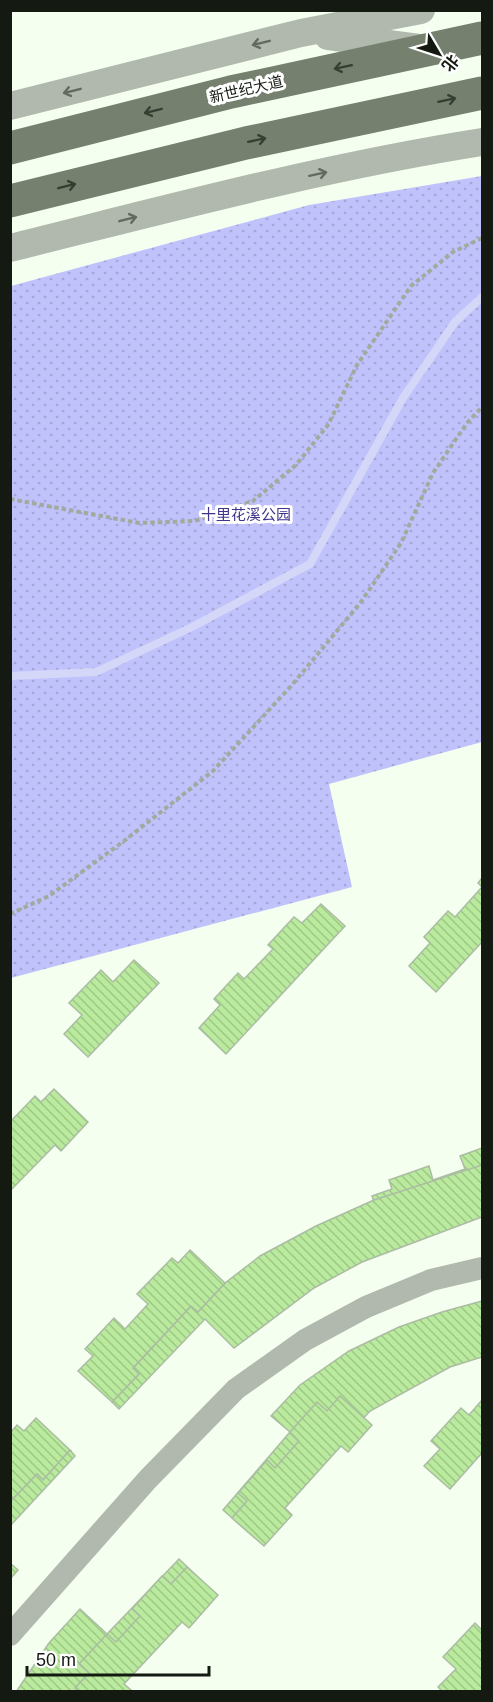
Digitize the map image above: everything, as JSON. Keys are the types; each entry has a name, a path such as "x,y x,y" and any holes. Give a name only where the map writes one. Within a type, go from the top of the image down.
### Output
{"main road":[{"name":"新世纪大道","path":"10,148 231,92 483,38"},
{"path":"10,201 246,143 483,93"}],"street":[{"path":"10,106 301,33 421,10"},
{"path":"301,33 427,49"},
{"path":"427,151 483,122"},
{"path":"10,248 207,199 427,151 483,142"},
{"path":"10,1635 148,1479 236,1389 305,1340 366,1307 431,1280 483,1268"}],"path":[{"path":"10,499 139,523 195,521 253,501 296,465 328,425 357,365 411,286 453,252 483,238"},
{"path":"10,914 49,896 213,771 292,685 362,602 401,543 433,473 467,423 483,407"}],"green space":[{"name":"十里花溪公园","path":"482,176 482,742 329,784 352,887 11,978 11,286 309,205"}],"building":[{"path":"482,887 482,942 436,992 409,966 430,943 424,937 448,911 455,917"},
{"path":"321,904 345,926 226,1054 199,1028 220,1005 214,999 238,973 244,979 273,949 268,945 294,917 302,923"},
{"path":"134,960 159,983 88,1057 64,1034 82,1015 69,1003 101,970 113,982"},
{"path":"54,1089 88,1122 61,1151 55,1145 10,1191 10,1122 35,1096 41,1102"},
{"path":"482,1148 482,1198 422,1219 425,1227 387,1239 372,1196 392,1189 389,1180 429,1166 433,1180 465,1169 460,1156"},
{"path":"482,1165 482,1217 362,1262 314,1288 234,1348 205,1319 119,1409 112,1402 139,1374 133,1368 191,1306 198,1312 225,1283 260,1256 316,1226 374,1200"},
{"path":"190,1250 225,1283 198,1312 191,1306 133,1368 139,1374 112,1402 78,1371 93,1356 85,1349 114,1318 125,1329 148,1304 137,1294 172,1258 178,1263"},
{"path":"482,1301 482,1357 450,1367 370,1411 255,1538 223,1510 290,1432 271,1416 300,1385 349,1351 399,1327"},
{"path":"340,1396 372,1425 348,1452 341,1446 285,1508 292,1515 264,1546 232,1518 247,1501 238,1493 267,1460 275,1468 299,1441 290,1432 317,1402 327,1411"},
{"path":"482,1400 482,1453 450,1489 424,1466 440,1449 431,1441 461,1408 469,1415"},
{"path":"36,1418 71,1451 43,1480 37,1474 10,1502 10,1433 17,1425 24,1431"},
{"path":"70,1450 75,1456 10,1526 10,1502 37,1474 43,1480"},
{"path":"179,1559 202,1581 100,1692 16,1692 49,1643 80,1609 107,1634"},
{"path":"10,1563 18,1570 10,1579"},
{"path":"187,1567 218,1595 189,1628 182,1622 124,1684 131,1690 130,1692 80,1692 75,1688 89,1673 79,1664 107,1634 116,1642 140,1616 132,1609 162,1576 171,1584"},
{"path":"475,1623 482,1630 482,1689 480,1692 443,1692 438,1687 456,1669 443,1657"}],"waterway":[{"path":"10,676 96,672 192,627 310,564 403,398 455,322 482,297"}]}
